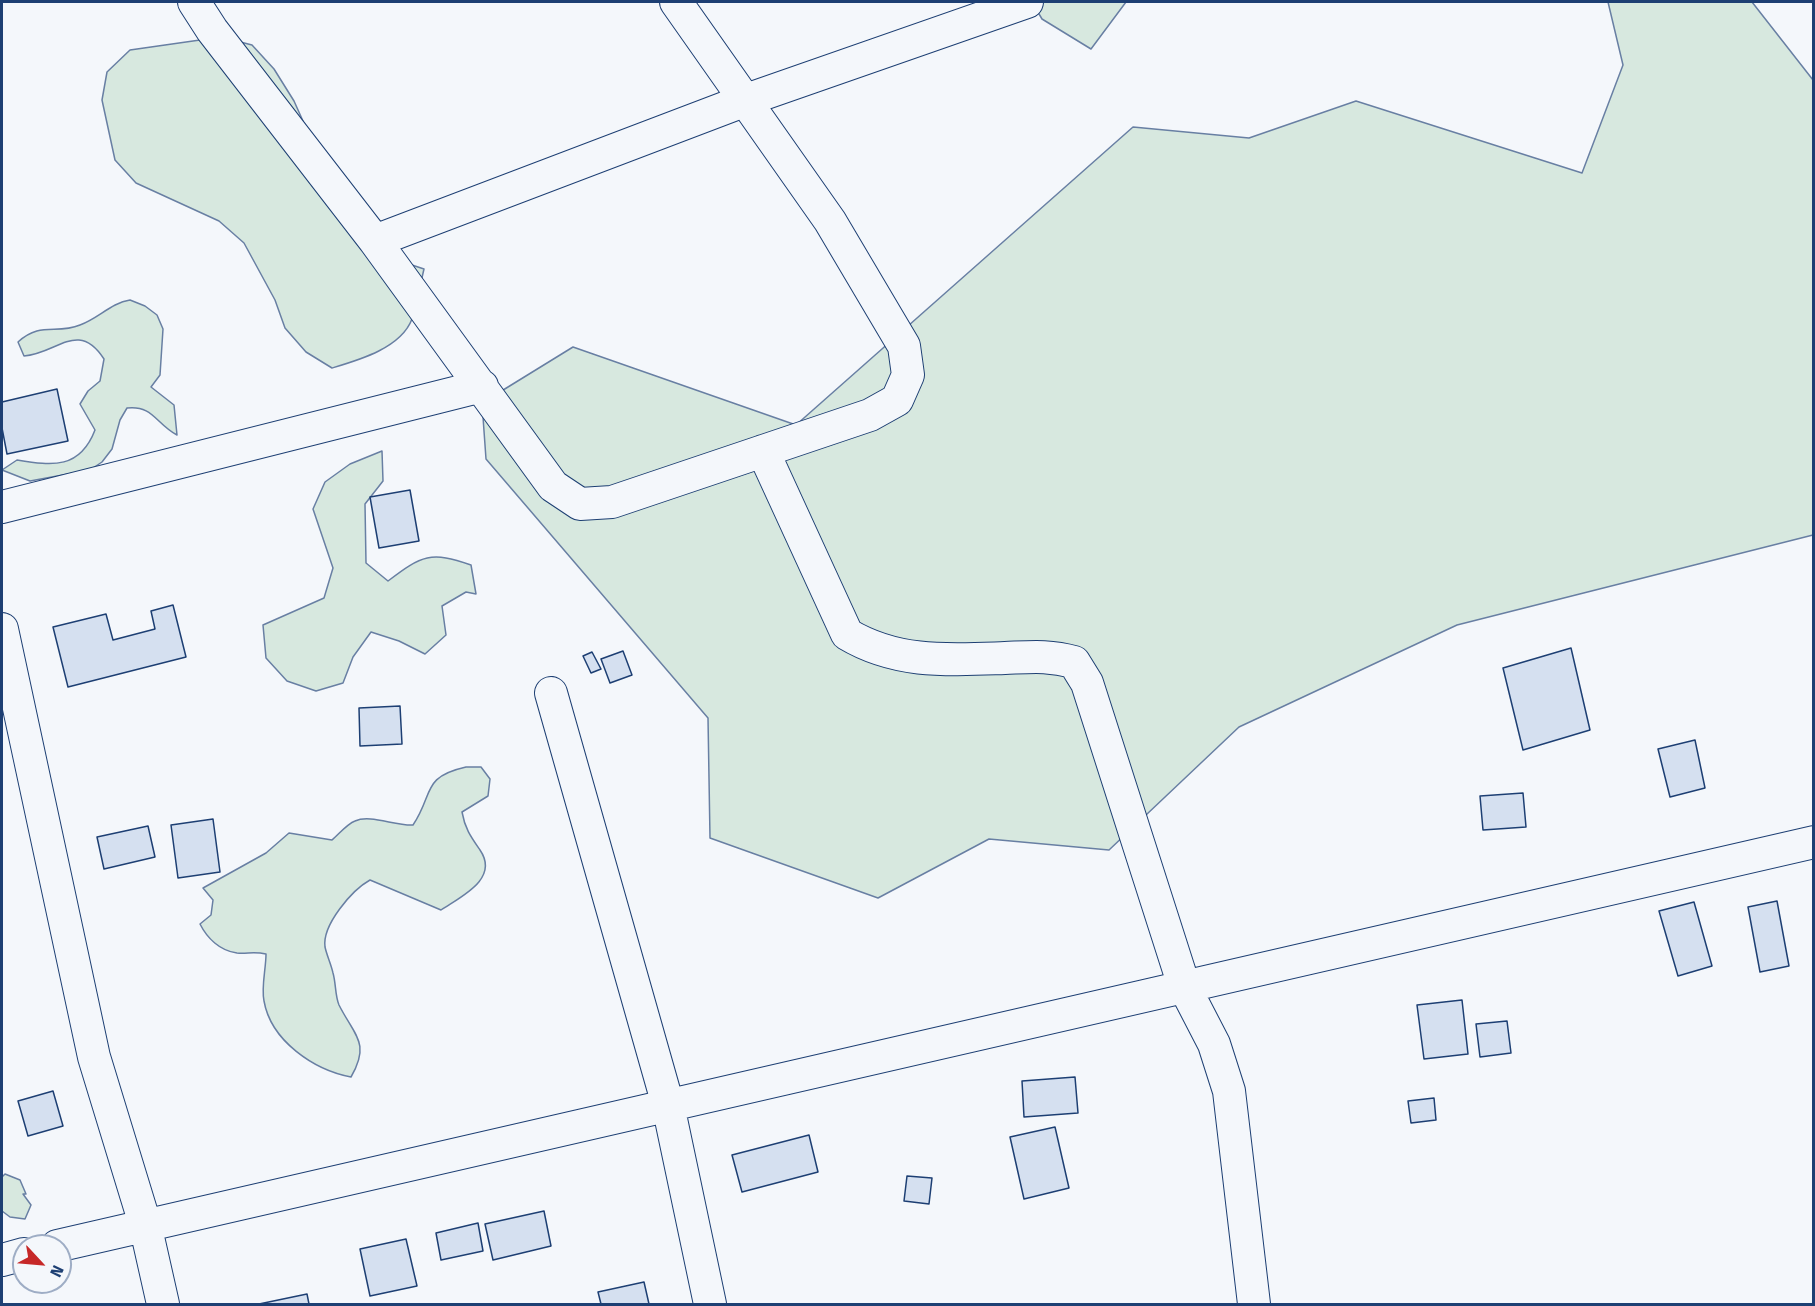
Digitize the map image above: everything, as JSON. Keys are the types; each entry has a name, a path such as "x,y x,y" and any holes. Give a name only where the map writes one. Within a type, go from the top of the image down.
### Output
{"street":[{"path":"194,2 212,30 375,241 554,486 580,504 612,502 870,416 897,399 908,375 904,346 830,221 676,2"},
{"path":"375,241 746,100 1027,2"},
{"path":"2,507 482,386"},
{"path":"763,451 847,634 868,646 898,655 934,660 1052,656 1074,662 1087,683 1184,986 1214,1044 1229,1091 1254,1305"},
{"path":"2,629 94,1057 145,1224 163,1305"},
{"path":"551,693 668,1105 710,1305"},
{"path":"72,1242 1814,842"}],"shaded area":[{"path":"1032,2 1126,2 1091,49 1042,19"},
{"path":"1608,2 1752,2 1813,80 1813,535 1457,625 1239,727 1109,850 989,839 878,898 710,838 708,718 486,459 482,403 573,347 796,425 1133,127 1249,138 1356,101 1582,173 1623,65"},
{"path":"221,37 252,45 274,69 294,101 320,159 397,260 424,269 414,313 407,329 399,338 378,351 332,368 306,352 285,328 275,300 244,243 219,221 136,183 115,160 102,100 107,72 130,50"},
{"path":"130,300 145,306 157,315 163,329 160,375 151,387 174,405 177,435 149,412 143,409 127,408 120,420 112,449 102,462 90,470 30,481 2,470 17,460 42,463 64,462 82,452 95,430 80,404 88,391 100,381 104,359 94,347 85,341 67,342 36,354 24,356 18,342 41,330 71,328 80,325 117,304"},
{"path":"382,451 383,481 365,504 366,563 388,581 427,558 446,558 457,561 471,565 476,594 466,592 442,606 446,635 425,654 399,641 371,632 353,657 343,683 316,691 287,681 266,658 263,625 324,598 333,568 313,509 325,482 350,464"},
{"path":"466,767 481,767 490,779 488,796 462,812 471,837 485,860 485,870 475,886 441,910 370,880 347,900 328,929 325,947 339,1005 355,1032 360,1047 360,1056 351,1077 323,1068 285,1041 275,1029 268,1015 263,996 266,954 237,953 225,950 210,939 203,929 200,924 211,915 213,900 203,888 266,853 289,833 332,840 349,824 361,819 413,825 435,782 452,771"},
{"path":"5,1174 20,1180 26,1194 23,1194 31,1205 25,1219 10,1217 2,1211 2,1177"}],"building":[{"path":"57,389 68,441 7,454 2,428 2,402"},
{"path":"410,490 419,541 379,548 370,497"},
{"path":"173,605 186,657 68,687 53,627 106,614 113,640 155,629 151,611"},
{"path":"1571,648 1590,730 1523,750 1503,668"},
{"path":"623,651 632,675 610,683 601,659"},
{"path":"592,652 601,669 591,673 583,656"},
{"path":"400,706 402,744 360,746 359,708"},
{"path":"1695,740 1705,788 1670,797 1658,749"},
{"path":"1523,793 1526,827 1483,830 1480,796"},
{"path":"213,819 220,872 178,878 171,825"},
{"path":"148,826 155,857 104,869 97,837"},
{"path":"1777,901 1789,966 1760,972 1748,907"},
{"path":"1694,902 1712,966 1678,976 1659,911"},
{"path":"1462,1000 1468,1054 1424,1059 1417,1005"},
{"path":"1507,1021 1511,1053 1480,1057 1476,1024"},
{"path":"1075,1077 1078,1113 1024,1117 1022,1081"},
{"path":"53,1091 63,1126 28,1136 18,1101"},
{"path":"1434,1098 1436,1120 1411,1123 1408,1101"},
{"path":"1055,1127 1069,1188 1024,1199 1010,1137"},
{"path":"809,1135 818,1172 742,1192 732,1155"},
{"path":"907,1176 932,1178 929,1204 904,1201"},
{"path":"544,1211 551,1246 493,1260 485,1224"},
{"path":"478,1223 483,1251 441,1260 436,1233"},
{"path":"406,1239 417,1286 370,1296 360,1249"},
{"path":"644,1282 649,1304 601,1304 598,1292"},
{"path":"307,1294 309,1304 259,1304"}]}
